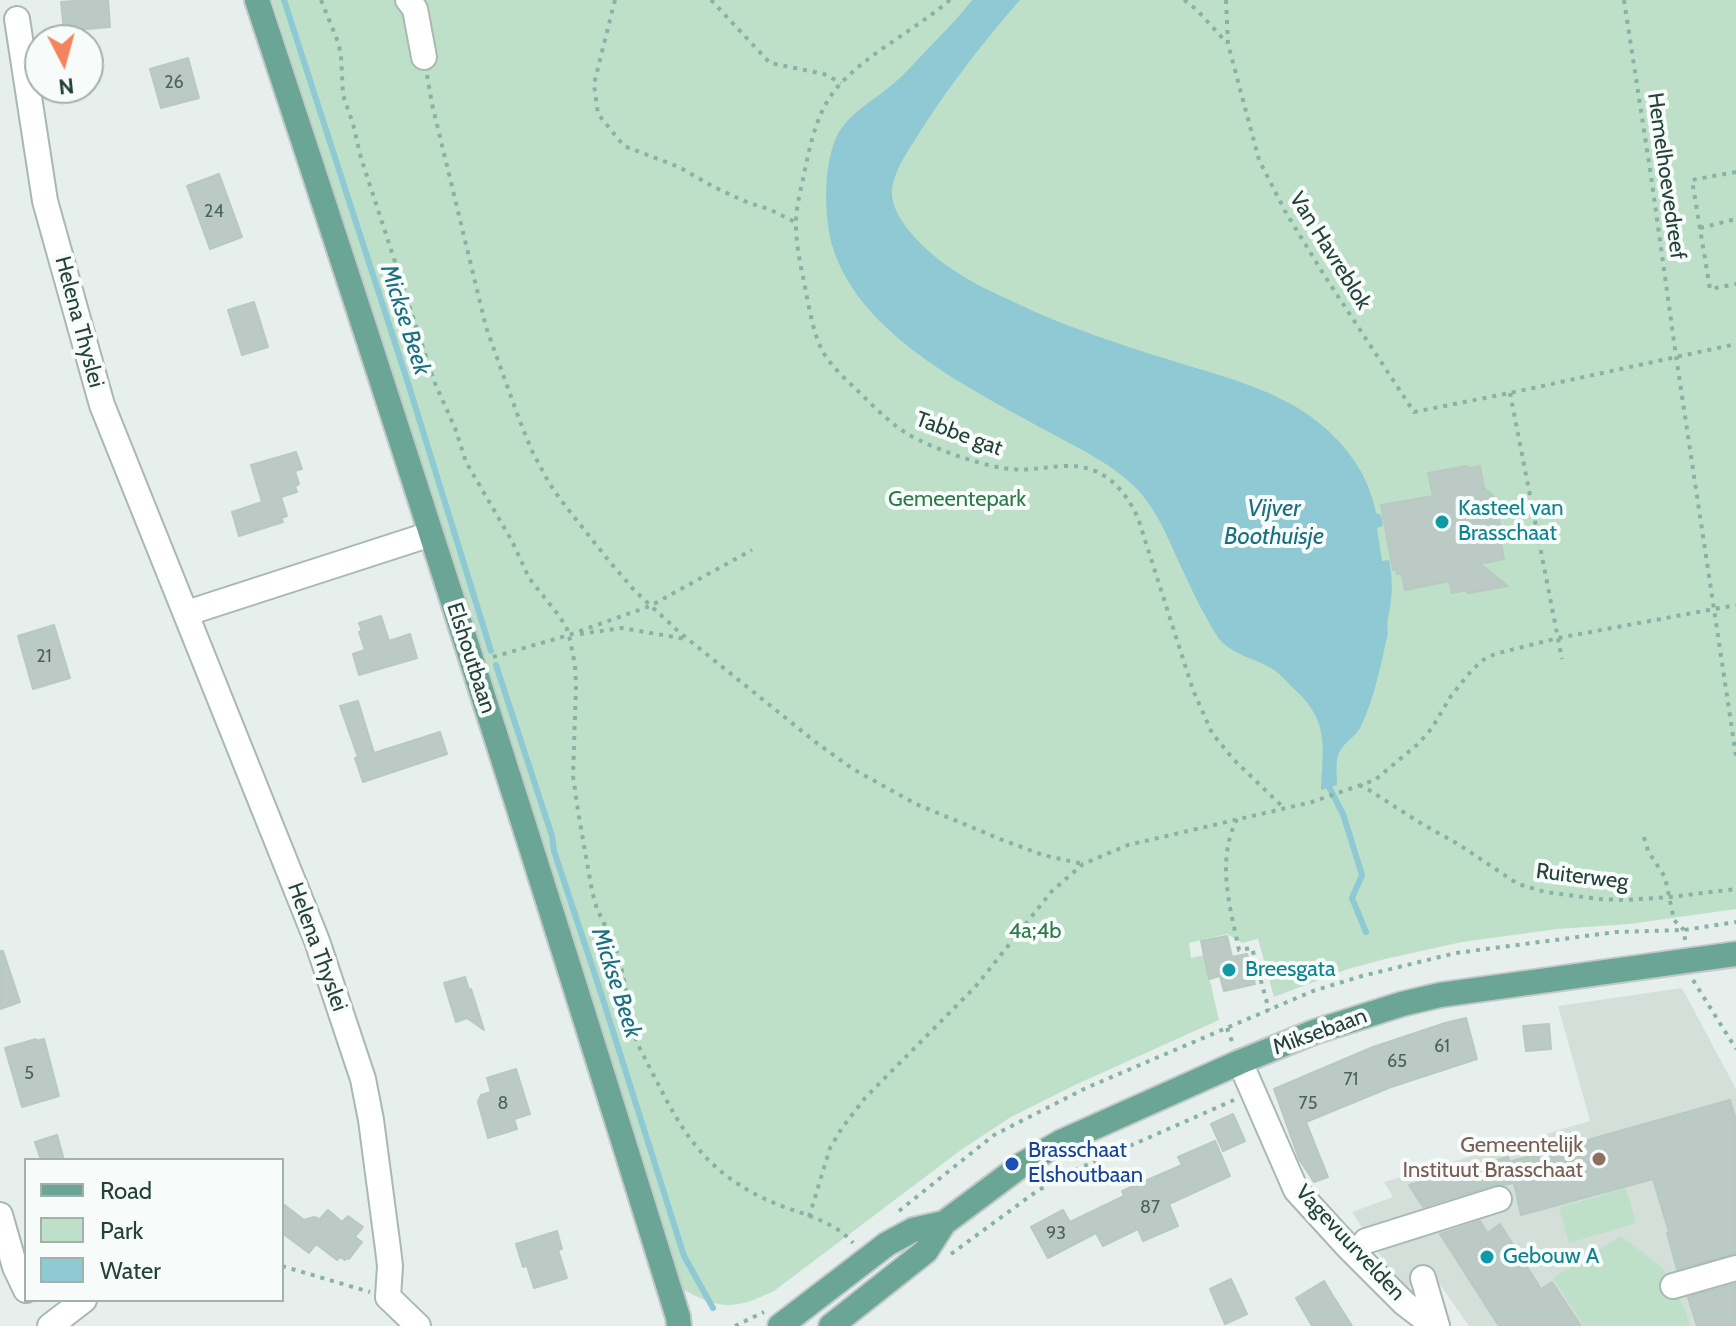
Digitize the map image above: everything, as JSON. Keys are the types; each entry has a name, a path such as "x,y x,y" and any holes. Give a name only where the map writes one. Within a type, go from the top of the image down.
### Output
{"main road":[{"name":"Elshoutbaan","path":"257,0 431,534 681,1323"},
{"name":"Miksebaan","path":"786,1324 876,1252 913,1230 944,1223 1023,1164 1061,1142 1327,1027 1440,995 1736,954"},
{"name":"Miksebaan","path":"831,1326 933,1256 944,1223"},
{"path":"913,1230 928,1236 933,1256"}],"street":[{"path":"408,0 415,9 424,57"},
{"name":"Helena Thyslei","path":"17,19 45,201 102,405 317,941 363,1079 390,1266 388,1297"},
{"path":"187,613 431,534"},
{"name":"Vagevuurvelden","path":"1240,1062 1296,1190 1354,1241 1404,1303 1436,1326"},
{"path":"1354,1241 1499,1199"},
{"path":"0,1215 15,1267 24,1286"},
{"path":"1354,1241 1403,1240"},
{"path":"1673,1286 1736,1268"},
{"path":"1423,1278 1436,1326"},
{"path":"388,1297 418,1326"},
{"path":"33,1302 49,1326 81,1302"}],"path":[{"path":"321,0 338,42 343,95 361,158 434,381 470,470 512,541 529,578 566,626 569,635 575,665 573,776 578,811 592,891 615,946 638,1045 684,1131 712,1164 756,1195 843,1231 856,1245"},
{"path":"615,0 594,84 598,114 624,146 679,167 714,187 796,222"},
{"path":"711,0 770,63 824,74 841,83"},
{"name":"Tabbe gat","path":"950,0 873,55 841,83 818,119 810,144 796,222 799,257 820,345 837,370 899,428 930,444 982,464 1030,471 1069,466 1091,469 1106,476 1126,495 1138,518 1193,690 1212,733 1234,760 1285,808"},
{"path":"1184,0 1228,44"},
{"name":"Van Havreblok","path":"1226,0 1228,44 1259,160 1293,223 1414,412 1510,393"},
{"name":"Hemelhoevedreef","path":"1624,0 1736,756"},
{"path":"424,57 444,157 486,327 527,440 560,499 609,561 650,606 687,639 834,756 870,780 916,804 1000,839 1043,855 1083,864"},
{"path":"1736,172 1692,180 1710,289 1736,284"},
{"path":"1700,228 1736,219"},
{"path":"1562,659 1510,393 1736,344"},
{"path":"499,655 569,635 650,606 752,550"},
{"path":"809,1217 830,1148 865,1098 976,986 1052,891 1083,864 1128,845 1312,802 1375,780 1418,744 1472,670 1495,654 1558,638 1736,605"},
{"path":"569,635 622,628 687,639"},
{"name":"Ruiterweg","path":"1353,786 1369,790 1518,884 1545,892 1625,900 1736,889"},
{"path":"1237,819 1226,859 1226,890 1239,950 1252,948 1269,1010"},
{"path":"1644,837 1648,851 1665,877 1674,920 1684,930 1689,973 1736,1049"},
{"path":"933,1256 1073,1171 1255,1091"},
{"path":"284,1267 388,1297"}],"shaded area":[{"name":"Gemeentelijk Instituut Brasschaat","path":"1682,988 1736,1089 1736,1326 1469,1326 1432,1273 1403,1291 1352,1212 1393,1197 1384,1182 1590,1121 1558,1006"}],"green space":[{"name":"Gemeentepark","path":"272,0 1736,0 1736,909 1462,942 1348,969 1274,997 1258,939 1242,943 1227,934 1189,943 1191,958 1204,955 1219,1020 1011,1117 961,1150 774,1291 748,1302 727,1305 706,1300 681,1288"},
{"path":"1626,1188 1636,1223 1569,1243 1559,1208"},
{"path":"1621,1236 1663,1268 1686,1311 1690,1326 1584,1326 1553,1278"}],"water":[{"name":"Vijver Boothuisje","path":"972,0 1020,0 956,80 905,156 892,190 896,210 922,245 973,282 1078,329 1262,390 1317,421 1350,455 1366,482 1376,513 1381,515 1383,526 1377,528 1382,561 1389,560 1392,589 1388,633 1374,691 1360,728 1339,753 1337,785 1321,790 1322,734 1313,711 1276,672 1231,649 1219,639 1157,517 1134,486 1103,462 978,393 908,346 877,319 852,288 835,253 827,215 826,188 829,160 838,133 851,117 905,73"}],"building":[{"path":"108,0 110,27 104,28 104,24 63,24 61,2"},
{"path":"188,58 199,98 161,108 150,69"},
{"path":"219,174 242,237 210,249 187,186"},
{"path":"254,302 268,347 242,355 228,310"},
{"path":"296,452 302,469 295,471 299,484 295,486 297,492 281,497 287,516 281,518 283,522 239,536 232,512 262,502 251,465"},
{"name":"Kasteel van Brasschaat","path":"1480,466 1484,488 1496,502 1502,537 1504,559 1480,564 1508,586 1452,593 1449,581 1405,590 1402,574 1393,570 1381,505 1433,496 1428,473"},
{"path":"381,616 389,641 410,634 417,658 359,675 353,654 365,650 359,623"},
{"path":"54,625 70,678 33,689 18,636"},
{"path":"358,701 374,753 440,732 447,754 363,782 355,758 358,757 340,706"},
{"name":"Breesgata","path":"1227,936 1232,957 1247,954 1255,984 1224,991 1220,976 1209,979 1201,941"},
{"path":"0,951 3,951 20,1002 0,1009"},
{"path":"465,977 484,1030 467,1018 456,1022 444,983"},
{"path":"1466,1018 1477,1059 1391,1087 1306,1122 1328,1177 1314,1182 1299,1159 1274,1089 1373,1047"},
{"path":"1549,1024 1551,1049 1526,1051 1523,1026"},
{"path":"44,1039 59,1096 22,1107 5,1048"},
{"path":"516,1069 530,1114 514,1119 517,1129 488,1138 478,1102 481,1095 491,1092 487,1078"},
{"path":"1730,1100 1736,1120 1736,1253 1677,1269 1653,1179 1521,1215 1514,1183 1494,1185 1423,1207 1409,1185 1508,1157 1509,1162"},
{"path":"1233,1114 1245,1141 1223,1151 1211,1124"},
{"path":"57,1135 63,1158 40,1158 35,1142"},
{"path":"1215,1141 1230,1176 1169,1204 1178,1226 1143,1241 1138,1229 1103,1246 1096,1233 1048,1258 1031,1227 1063,1210 1070,1222 1124,1196 1122,1191 1182,1165 1178,1157"},
{"path":"284,1205 304,1220 320,1219 328,1210 342,1222 348,1216 363,1227 355,1237 362,1242 349,1259 340,1257 337,1260 316,1244 309,1253 284,1234"},
{"name":"Gebouw A","path":"1480,1221 1487,1233 1500,1224 1541,1289 1552,1282 1581,1326 1499,1326 1440,1234"},
{"path":"557,1231 562,1249 558,1250 567,1278 534,1288 516,1244"},
{"path":"1231,1279 1247,1314 1225,1324 1210,1289"},
{"path":"1324,1281 1352,1326 1312,1326 1296,1298"},
{"path":"1736,1284 1736,1326 1697,1326 1688,1297"}],"waterway":[{"name":"Mickse Beek","path":"284,0 491,651"},
{"name":"Mickse Beek","path":"496,665 684,1256 713,1308"},
{"path":"1329,787 1343,814 1362,875 1352,898 1366,932"}],"place":[{"name":"Kasteel van Brasschaat","path":"1442,522"},
{"name":"Breesgata","path":"1229,970"},
{"name":"Gemeentelijk Instituut Brasschaat","path":"1599,1159"},
{"name":"Brasschaat Elshoutbaan","path":"1012,1164"},
{"name":"Gebouw A","path":"1487,1257"}],"park label":[{"name":"4a;4b","path":"1035,932"}]}
